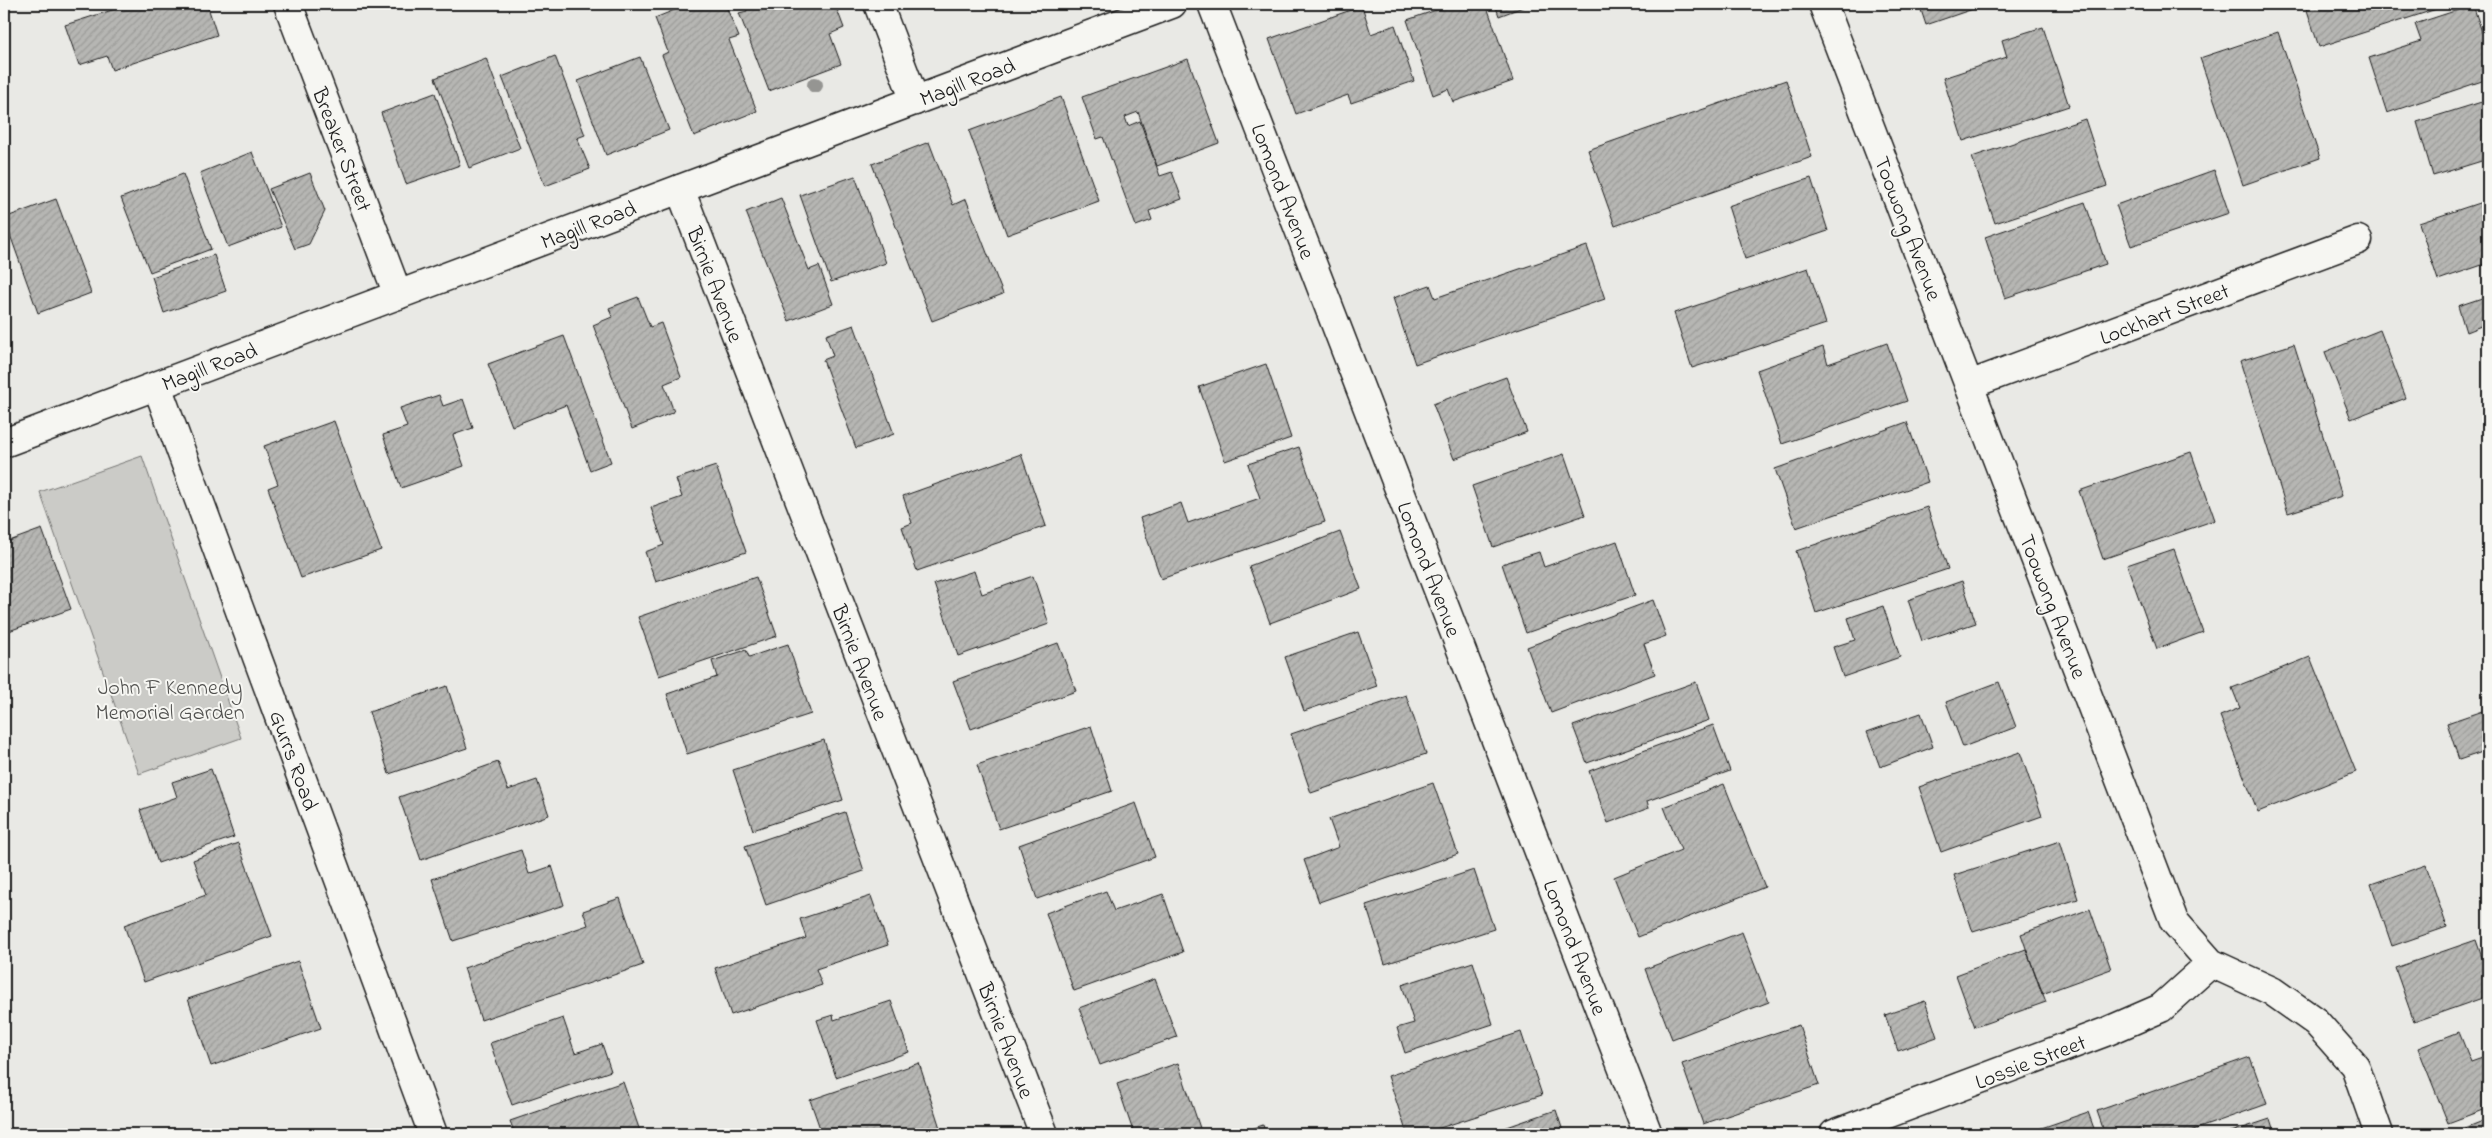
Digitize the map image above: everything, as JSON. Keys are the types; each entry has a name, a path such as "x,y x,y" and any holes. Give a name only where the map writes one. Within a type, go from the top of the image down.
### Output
{"street":[{"name":"Breaker Street","path":"288,4 398,295"},
{"path":"878,4 915,101"},
{"name":"Magill Road","path":"4,443 1172,4"},
{"name":"Lomond Avenue","path":"1212,4 1648,1134"},
{"name":"Toowong Avenue","path":"1823,4 2174,921 2211,963 2272,991 2316,1022 2355,1066 2379,1134"},
{"name":"Birnie Avenue","path":"680,189 1044,1134"},
{"name":"Lockhart Street","path":"1969,386 2358,240"},
{"name":"Gurrs Road","path":"157,386 433,1134"},
{"name":"Lossie Street","path":"1834,1134 2108,1032 2161,1008 2211,963"}],"green space":[{"name":"John F Kennedy Memorial Garden","path":"142,456 241,738 139,774 40,492"}],"building":[{"path":"131,4 207,4 217,35 112,70 107,56 79,65 65,25"},
{"path":"689,4 725,4 739,37 729,40 757,111 694,136 662,55 668,52 655,18"},
{"path":"744,4 835,4 844,28 830,34 841,64 769,91 739,13 747,11"},
{"path":"1454,4 1486,4 1513,81 1453,102 1448,89 1433,95 1407,20"},
{"path":"1495,4 1531,4 1499,16"},
{"path":"1919,4 1971,4 1973,9 1926,25"},
{"path":"2305,4 2452,4 2319,47"},
{"path":"2473,5 2488,50 2488,79 2387,113 2369,58 2421,41 2415,24"},
{"path":"1362,6 1371,34 1395,25 1414,81 1351,103 1348,95 1296,114 1269,39"},
{"path":"2043,27 2069,106 1963,141 1943,78 2007,57 2002,40"},
{"path":"2278,32 2320,158 2243,185 2200,58"},
{"path":"555,56 585,135 577,138 590,169 545,186 502,77"},
{"path":"640,57 669,130 606,155 578,81"},
{"path":"486,58 520,148 469,168 435,78"},
{"path":"1188,59 1219,143 1157,166 1138,112 1125,117 1128,126 1140,121 1160,176 1172,172 1182,199 1149,211 1152,220 1136,226 1103,137 1097,139 1082,97"},
{"path":"1786,80 1812,157 1615,226 1588,150"},
{"path":"435,93 460,165 406,184 381,113"},
{"path":"1061,97 1099,201 1007,235 969,131"},
{"path":"2488,100 2488,159 2433,176 2417,122"},
{"path":"2085,119 2107,186 1995,223 1972,157"},
{"path":"929,142 953,205 966,199 1003,294 932,321 872,164"},
{"path":"252,152 281,227 228,247 200,173"},
{"path":"2214,170 2229,213 2131,246 2116,205"},
{"path":"310,173 325,211 309,244 295,249 269,189"},
{"path":"183,174 211,249 150,272 121,198"},
{"path":"855,176 886,263 831,282 800,195"},
{"path":"1811,178 1828,231 1745,259 1728,206"},
{"path":"781,198 809,270 819,266 833,304 789,321 746,212"},
{"path":"56,199 91,293 38,313 4,218"},
{"path":"2488,200 2488,263 2438,280 2419,223"},
{"path":"2085,202 2106,264 2005,298 1985,237"},
{"path":"1587,246 1605,299 1415,364 1393,298 1430,285 1435,298"},
{"path":"214,255 226,291 164,313 152,277"},
{"path":"1808,268 1826,324 1692,368 1674,313"},
{"path":"2488,296 2488,330 2486,324 2466,332 2458,306"},
{"path":"638,297 650,327 661,323 681,377 664,384 674,412 632,429 593,325 612,317 609,308"},
{"path":"854,325 894,434 856,448 823,360 833,356 826,335"},
{"path":"2380,330 2406,398 2351,419 2325,352"},
{"path":"564,336 611,462 590,470 566,405 512,426 488,364"},
{"path":"1887,343 1907,401 1782,444 1757,370 1823,347 1828,364"},
{"path":"2294,344 2342,496 2288,513 2240,361"},
{"path":"1266,364 1291,438 1225,461 1199,387"},
{"path":"1506,377 1527,432 1454,459 1433,404"},
{"path":"439,395 443,406 463,399 473,428 453,435 464,466 401,488 383,435 407,427 400,408"},
{"path":"334,421 381,550 301,578 268,488 278,484 264,446"},
{"path":"1907,422 1928,482 1796,528 1775,469"},
{"path":"1299,447 1325,522 1161,579 1140,518 1181,503 1188,523 1260,498 1248,464"},
{"path":"2191,452 2215,520 2103,559 2079,491"},
{"path":"1021,454 1046,526 917,571 902,527 912,523 903,496"},
{"path":"1564,454 1585,515 1493,547 1472,486"},
{"path":"716,466 746,552 656,582 645,552 664,545 651,508 682,497 676,479"},
{"path":"1927,507 1948,569 1816,613 1796,551"},
{"path":"42,529 71,609 6,632 4,625 4,543"},
{"path":"1340,532 1361,589 1270,623 1249,566"},
{"path":"1617,541 1635,595 1526,633 1502,564 1539,552 1544,567"},
{"path":"2174,549 2203,632 2157,649 2127,565"},
{"path":"974,571 982,594 1033,576 1049,624 958,656 934,584"},
{"path":"756,577 777,636 659,676 638,617"},
{"path":"1962,581 1976,623 1922,641 1908,600"},
{"path":"1653,600 1666,636 1644,644 1655,674 1551,713 1527,647"},
{"path":"1883,606 1900,657 1843,677 1833,647 1855,640 1848,618"},
{"path":"1358,632 1377,686 1304,711 1285,657"},
{"path":"1058,643 1076,691 971,729 953,681"},
{"path":"788,644 811,714 687,754 667,694 717,677 712,661 746,650 749,657"},
{"path":"2310,657 2356,772 2258,812 2220,716 2240,708 2232,688"},
{"path":"1696,682 1709,720 1587,763 1573,726"},
{"path":"1999,682 2016,727 1963,747 1946,702"},
{"path":"447,686 467,748 389,774 369,712"},
{"path":"1406,695 1426,754 1311,793 1291,734"},
{"path":"2488,709 2488,750 2459,760 2447,723"},
{"path":"1921,713 1933,747 1880,767 1867,732"},
{"path":"1713,725 1730,771 1647,801 1649,808 1608,823 1589,771"},
{"path":"1091,726 1112,791 999,829 977,765"},
{"path":"824,740 843,800 753,830 733,770"},
{"path":"2020,752 2042,816 1941,852 1919,787"},
{"path":"498,762 508,790 537,780 549,815 421,860 399,797"},
{"path":"211,769 234,837 158,863 140,810 177,797 172,782"},
{"path":"1433,783 1458,854 1319,902 1304,860 1339,847 1329,819"},
{"path":"1724,784 1765,887 1638,937 1614,877 1681,850 1664,807"},
{"path":"1136,803 1155,857 1037,899 1019,845"},
{"path":"845,812 864,871 766,905 745,846"},
{"path":"2060,841 2078,899 1973,932 1954,875"},
{"path":"238,843 272,936 144,982 124,925 206,895 193,860"},
{"path":"521,850 529,874 552,866 564,905 453,941 432,879"},
{"path":"2426,865 2447,927 2392,946 2371,884"},
{"path":"1474,870 1494,929 1385,964 1366,905"},
{"path":"1106,891 1114,911 1163,894 1183,952 1074,991 1046,913"},
{"path":"871,896 888,945 816,969 822,985 731,1015 715,968 806,938 800,919"},
{"path":"620,898 643,965 481,1020 464,968 588,925 583,911"},
{"path":"2090,909 2111,969 2042,994 2021,934"},
{"path":"1742,932 1769,1002 1672,1039 1645,969"},
{"path":"2476,940 2488,975 2488,996 2414,1022 2395,968"},
{"path":"2026,949 2046,1002 1975,1027 1956,975"},
{"path":"298,961 321,1028 211,1066 188,999"},
{"path":"1473,962 1493,1024 1405,1053 1397,1028 1414,1023 1402,985"},
{"path":"1155,979 1177,1037 1100,1065 1079,1008"},
{"path":"891,1001 909,1052 836,1077 817,1020 833,1015 834,1020"},
{"path":"1925,1001 1937,1037 1898,1051 1885,1015"},
{"path":"563,1018 575,1053 602,1044 611,1071 512,1105 490,1043"},
{"path":"1799,1025 1819,1085 1703,1124 1682,1064"},
{"path":"1521,1032 1542,1095 1421,1134 1407,1134 1388,1076"},
{"path":"2459,1032 2471,1062 2488,1056 2488,1108 2448,1123 2418,1048"},
{"path":"2250,1057 2267,1104 2182,1134 2144,1134 2142,1127 2123,1134 2105,1134 2097,1111"},
{"path":"919,1063 940,1128 920,1134 822,1134 810,1100"},
{"path":"1178,1063 1202,1134 1134,1134 1117,1084"},
{"path":"623,1082 641,1134 515,1134 510,1121"},
{"path":"1556,1110 1564,1134 1487,1134"},
{"path":"2088,1112 2096,1134 2024,1134"},
{"path":"2270,1119 2275,1134 2225,1134"},
{"path":"2488,1119 2488,1134 2450,1134"},
{"path":"1263,1125 1266,1134 1237,1134"}]}
